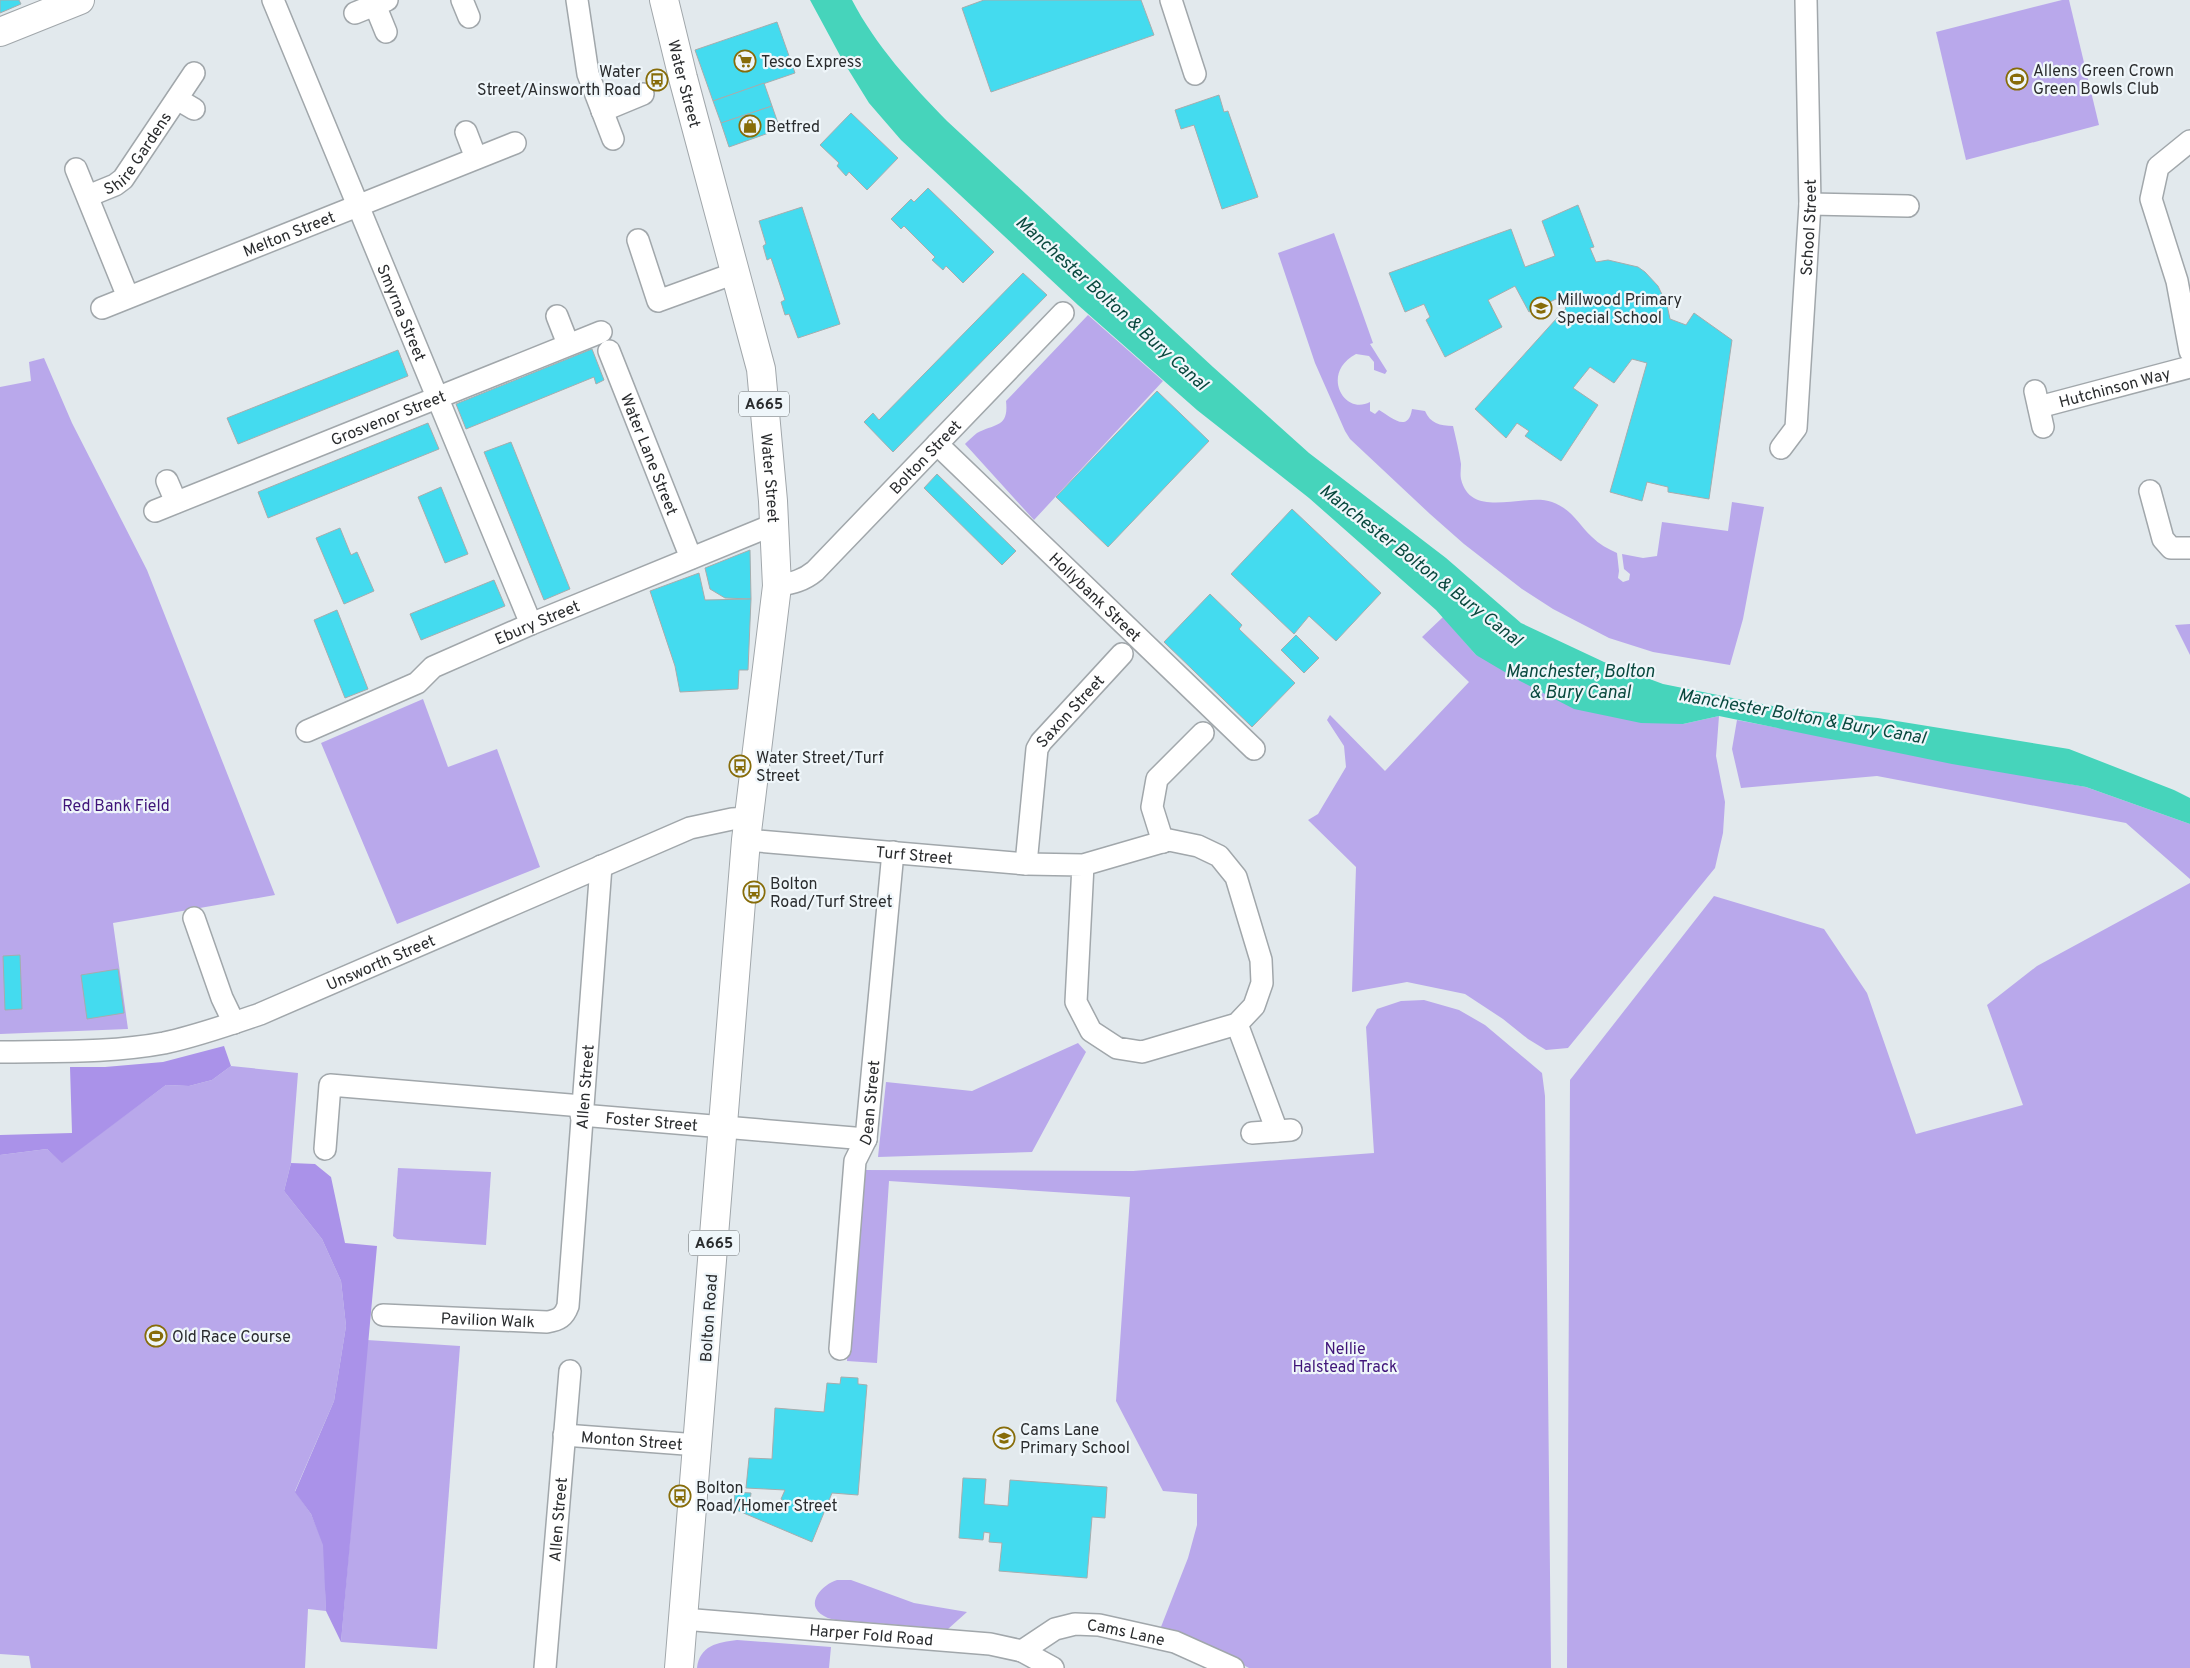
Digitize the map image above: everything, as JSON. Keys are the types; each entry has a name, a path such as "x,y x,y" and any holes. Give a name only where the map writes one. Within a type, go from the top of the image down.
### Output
{"main road":[{"path":"0,32 39,7 80,0"},
{"name":"Water Street","path":"664,0 761,369 775,524 777,586 747,829"},
{"name":"Bolton Road","path":"679,1668 747,829"}],"street":[{"name":"Smyrna Street","path":"273,0 530,624"},
{"path":"577,0 586,68 613,139"},
{"path":"1171,0 1195,74"},
{"name":"School Street","path":"1781,448 1796,428 1810,204 1806,0"},
{"path":"355,13 381,2 386,32"},
{"name":"Shire Gardens","path":"88,196 115,185 123,179 185,104 194,73"},
{"path":"602,111 644,94"},
{"path":"466,132 476,158"},
{"path":"2190,141 2158,167 2151,199 2177,281 2190,351"},
{"name":"Melton Street","path":"102,308 358,204 515,143"},
{"name":"Shire Gardens","path":"76,169 128,297"},
{"path":"1810,204 1908,206"},
{"path":"638,240 658,301 735,273"},
{"name":"Bolton Street","path":"777,586 796,582 815,571 1063,312"},
{"path":"557,316 568,344"},
{"name":"Grosvenor Street","path":"155,511 437,396 601,332"},
{"name":"Water Lane Street","path":"609,352 691,558"},
{"name":"Hutchinson Way","path":"2039,408 2190,367"},
{"name":"Hollybank Street","path":"937,444 1254,749"},
{"path":"167,481 176,502"},
{"path":"2150,491 2162,538 2171,548 2190,548"},
{"name":"Ebury Street","path":"307,730 416,683 433,667 530,624 775,524"},
{"name":"Saxon Street","path":"1026,864 1038,749 1041,742 1122,654"},
{"path":"1083,865 1076,1002 1091,1031 1118,1048 1142,1052 1237,1024 1254,1006 1262,983 1261,960 1236,877 1219,856 1198,846 1169,840 1164,842 1152,807 1157,780 1203,733"},
{"name":"Unsworth Street","path":"0,1052 124,1048 164,1043 206,1033 260,1014 690,828 732,819 747,829"},
{"name":"Turf Street","path":"747,829 893,852 1026,864 1083,865 1164,842"},
{"name":"Dean Street","path":"840,1349 855,1161 866,1139 893,852"},
{"name":"Allen Street","path":"568,1306 601,866"},
{"path":"194,918 222,998 234,1023"},
{"path":"1237,1024 1284,1130 1252,1133"},
{"name":"Foster Street","path":"325,1149 330,1085 866,1139"},
{"name":"Pavilion Walk","path":"394,1321 547,1322 557,1320 565,1315 568,1306"},
{"name":"Allen Street","path":"545,1668 570,1370"},
{"name":"Monton Street","path":"564,1435 698,1445"},
{"name":"Harper Fold Road","path":"684,1619 978,1642 1022,1651 1053,1668"},
{"name":"Cams Lane","path":"1022,1651 1055,1629 1076,1624 1099,1625 1175,1642 1233,1668"}],"green space":[{"name":"Allens Green Crown Green Bowls Club","path":"2062,0 2069,0 2099,125 1966,160 1936,32"},
{"path":"1334,233 1373,343 1370,344 1387,371 1385,374 1374,370 1374,362 1369,356 1356,354 1345,362 1339,371 1338,381 1340,390 1345,398 1352,403 1360,405 1370,402 1370,411 1375,414 1379,410 1393,419 1402,422 1407,421 1412,409 1425,411 1436,423 1453,426 1461,464 1461,479 1467,492 1476,499 1500,503 1541,500 1559,505 1570,513 1595,540 1617,553 1618,578 1623,582 1629,580 1630,574 1624,569 1622,554 1643,558 1657,556 1662,522 1728,531 1732,502 1764,507 1743,619 1730,665 1653,652 1609,638 1553,609 1522,589 1464,544 1350,439 1315,363 1278,253"},
{"path":"1088,315 1163,381 1034,520 965,444 977,433 995,426 1003,420 1006,401"},
{"name":"Red Bank Field","path":"44,358 72,423 147,570 275,895 113,923 128,1029 0,1034 0,387 31,381 29,362"},
{"path":"1443,617 1476,655 1683,724 1719,716 1716,756 1725,802 1723,833 1715,868 1568,1048 1546,1050 1465,994 1407,982 1352,992 1356,867 1308,820 1318,814 1346,767 1344,746 1327,720 1330,715 1385,771 1469,682 1422,637"},
{"path":"2190,624 2190,655 2175,625"},
{"path":"423,699 448,767 497,749 540,867 397,924 321,743"},
{"path":"1737,720 2086,787 2190,824 2190,879 2126,823 1877,776 1741,788 1732,749"},
{"path":"2190,883 2190,1668 1567,1668 1570,1080 1714,896 1824,929 1867,993 1916,1134 2023,1105 1987,1005 2037,966"},
{"name":"Nellie Halstead Track","path":"1424,1000 1459,1010 1485,1025 1542,1073 1545,1096 1551,1668 1249,1668 1218,1652 1159,1632 1188,1558 1197,1525 1197,1494 1163,1491 1116,1401 1130,1197 889,1181 877,1363 847,1361 860,1170 1133,1171 1374,1153 1366,1027 1377,1009 1401,1001"},
{"path":"1078,1043 1086,1052 1032,1152 878,1157 886,1082 972,1091"},
{"path":"231,1066 298,1073 291,1163 284,1191 322,1239 341,1281 346,1326 334,1401 295,1491 311,1514 324,1545 326,1611 308,1609 305,1668 31,1668 29,1656 0,1654 0,1155 47,1149 62,1162 166,1085 189,1086 212,1080"},
{"path":"398,1168 491,1172 486,1245 397,1239 393,1236"},
{"path":"367,1340 460,1346 437,1649 341,1642"},
{"path":"837,1580 851,1580 914,1603 967,1612 948,1629 832,1619 818,1611 815,1606 815,1600 821,1590"},
{"path":"737,1640 831,1647 829,1668 697,1668 701,1655 711,1646"}],"shaded area":[{"path":"224,1046 231,1066 212,1080 189,1086 166,1085 62,1163 47,1149 0,1155 0,1135 72,1133 70,1067 105,1067 163,1062"},
{"path":"291,1163 315,1164 331,1177 345,1243 377,1246 341,1642 326,1611 323,1545 311,1514 295,1492 334,1401 346,1326 341,1281 322,1239 284,1191"}],"water":[{"name":"Manchester, Bolton & Bury Canal","path":"810,0 852,0 883,49 907,79 947,121 1213,367 1309,453 1446,558 1521,623 1604,662 1663,684 1783,708 1878,718 2069,749 2190,798 2190,824 2086,787 1952,764 1719,716 1683,724 1641,723 1574,709 1520,681 1476,655 1436,610 1309,498 1197,410 1078,305 901,140 869,103 843,61"}],"building":[{"path":"0,0 19,0 21,4 0,13"},
{"path":"984,0 1141,0 1154,35 991,92 962,8"},
{"name":"Tesco Express","path":"777,22 795,73 713,101 695,50"},
{"path":"764,83 772,106 721,123 713,101"},
{"path":"1219,95 1224,112 1228,111 1258,197 1222,209 1194,125 1181,129 1175,110"},
{"name":"Betfred","path":"772,106 780,129 729,147 721,123"},
{"path":"851,113 898,158 867,190 849,172 846,176 837,166 839,163 820,145"},
{"path":"928,188 994,252 963,283 946,266 943,270 932,260 935,257 904,226 901,229 891,219 911,199 914,202"},
{"path":"1578,205 1594,247 1590,248 1596,262 1608,260 1638,267 1658,286 1667,305 1670,319 1686,325 1694,313 1732,340 1709,499 1668,492 1668,487 1647,482 1642,501 1610,492 1647,363 1632,359 1614,383 1590,367 1573,388 1598,405 1561,461 1525,436 1529,431 1517,423 1506,438 1475,409 1566,308 1556,299 1529,312 1515,286 1488,300 1502,327 1445,357 1426,320 1430,317 1424,304 1405,312 1389,273 1511,229 1525,267 1555,256 1542,221"},
{"path":"802,207 840,324 798,338 789,314 785,315 781,302 785,300 771,258 767,260 763,246 766,244 759,221"},
{"path":"1023,273 1047,295 893,452 864,422 873,413 879,420"},
{"path":"592,349 604,380 596,384 594,377 466,429 456,404"},
{"path":"398,350 408,376 238,444 227,418"},
{"path":"1157,391 1209,441 1108,547 1056,497"},
{"path":"428,423 439,449 268,518 258,492"},
{"path":"511,442 570,589 544,600 484,452"},
{"path":"937,474 1016,551 1002,565 924,488"},
{"path":"441,487 468,554 445,563 418,497"},
{"path":"1292,509 1381,593 1336,641 1309,616 1294,634 1231,574"},
{"path":"340,528 351,555 357,552 374,591 344,604 316,538"},
{"path":"750,550 751,599 725,598 710,589 705,568"},
{"path":"699,573 705,600 751,599 748,670 739,670 738,689 680,692 675,666 650,591"},
{"path":"494,580 505,606 421,640 410,614"},
{"path":"1210,594 1242,625 1239,629 1295,683 1252,727 1164,642"},
{"path":"337,610 368,689 345,698 314,620"},
{"path":"1296,635 1319,658 1304,673 1281,650"},
{"path":"20,955 22,1009 5,1010 3,956"},
{"path":"118,969 124,1013 87,1019 81,975"},
{"path":"841,1377 858,1378 858,1384 867,1385 858,1495 832,1493 812,1542 734,1509 735,1492 751,1493 750,1501 777,1512 784,1501 781,1499 785,1490 746,1488 749,1458 772,1459 775,1408 824,1412 827,1383 840,1384"},
{"path":"963,1478 986,1479 984,1504 1008,1506 1010,1480 1107,1487 1105,1518 1092,1517 1087,1578 999,1571 1002,1543 989,1542 990,1533 984,1532 983,1540 959,1538"}],"place":[{"name":"Tesco Express","path":"745,61"},
{"name":"Allens Green Crown Green Bowls Club","path":"2017,79"},
{"name":"Water Street/Ainsworth Road","path":"657,80"},
{"name":"Betfred","path":"750,126"},
{"name":"Millwood Primary Special School","path":"1541,308"},
{"name":"Water Street/Turf Street","path":"740,766"},
{"name":"Bolton Road/Turf Street","path":"754,892"},
{"name":"Old Race Course","path":"156,1336"},
{"name":"Cams Lane Primary School","path":"1004,1438"},
{"name":"Bolton Road/Homer Street","path":"680,1496"}],"water label":[{"name":"Manchester Bolton & Bury Canal","path":"1112,303"},
{"name":"Manchester Bolton & Bury Canal","path":"1421,565"},
{"name":"Manchester Bolton & Bury Canal","path":"1802,716"}]}
